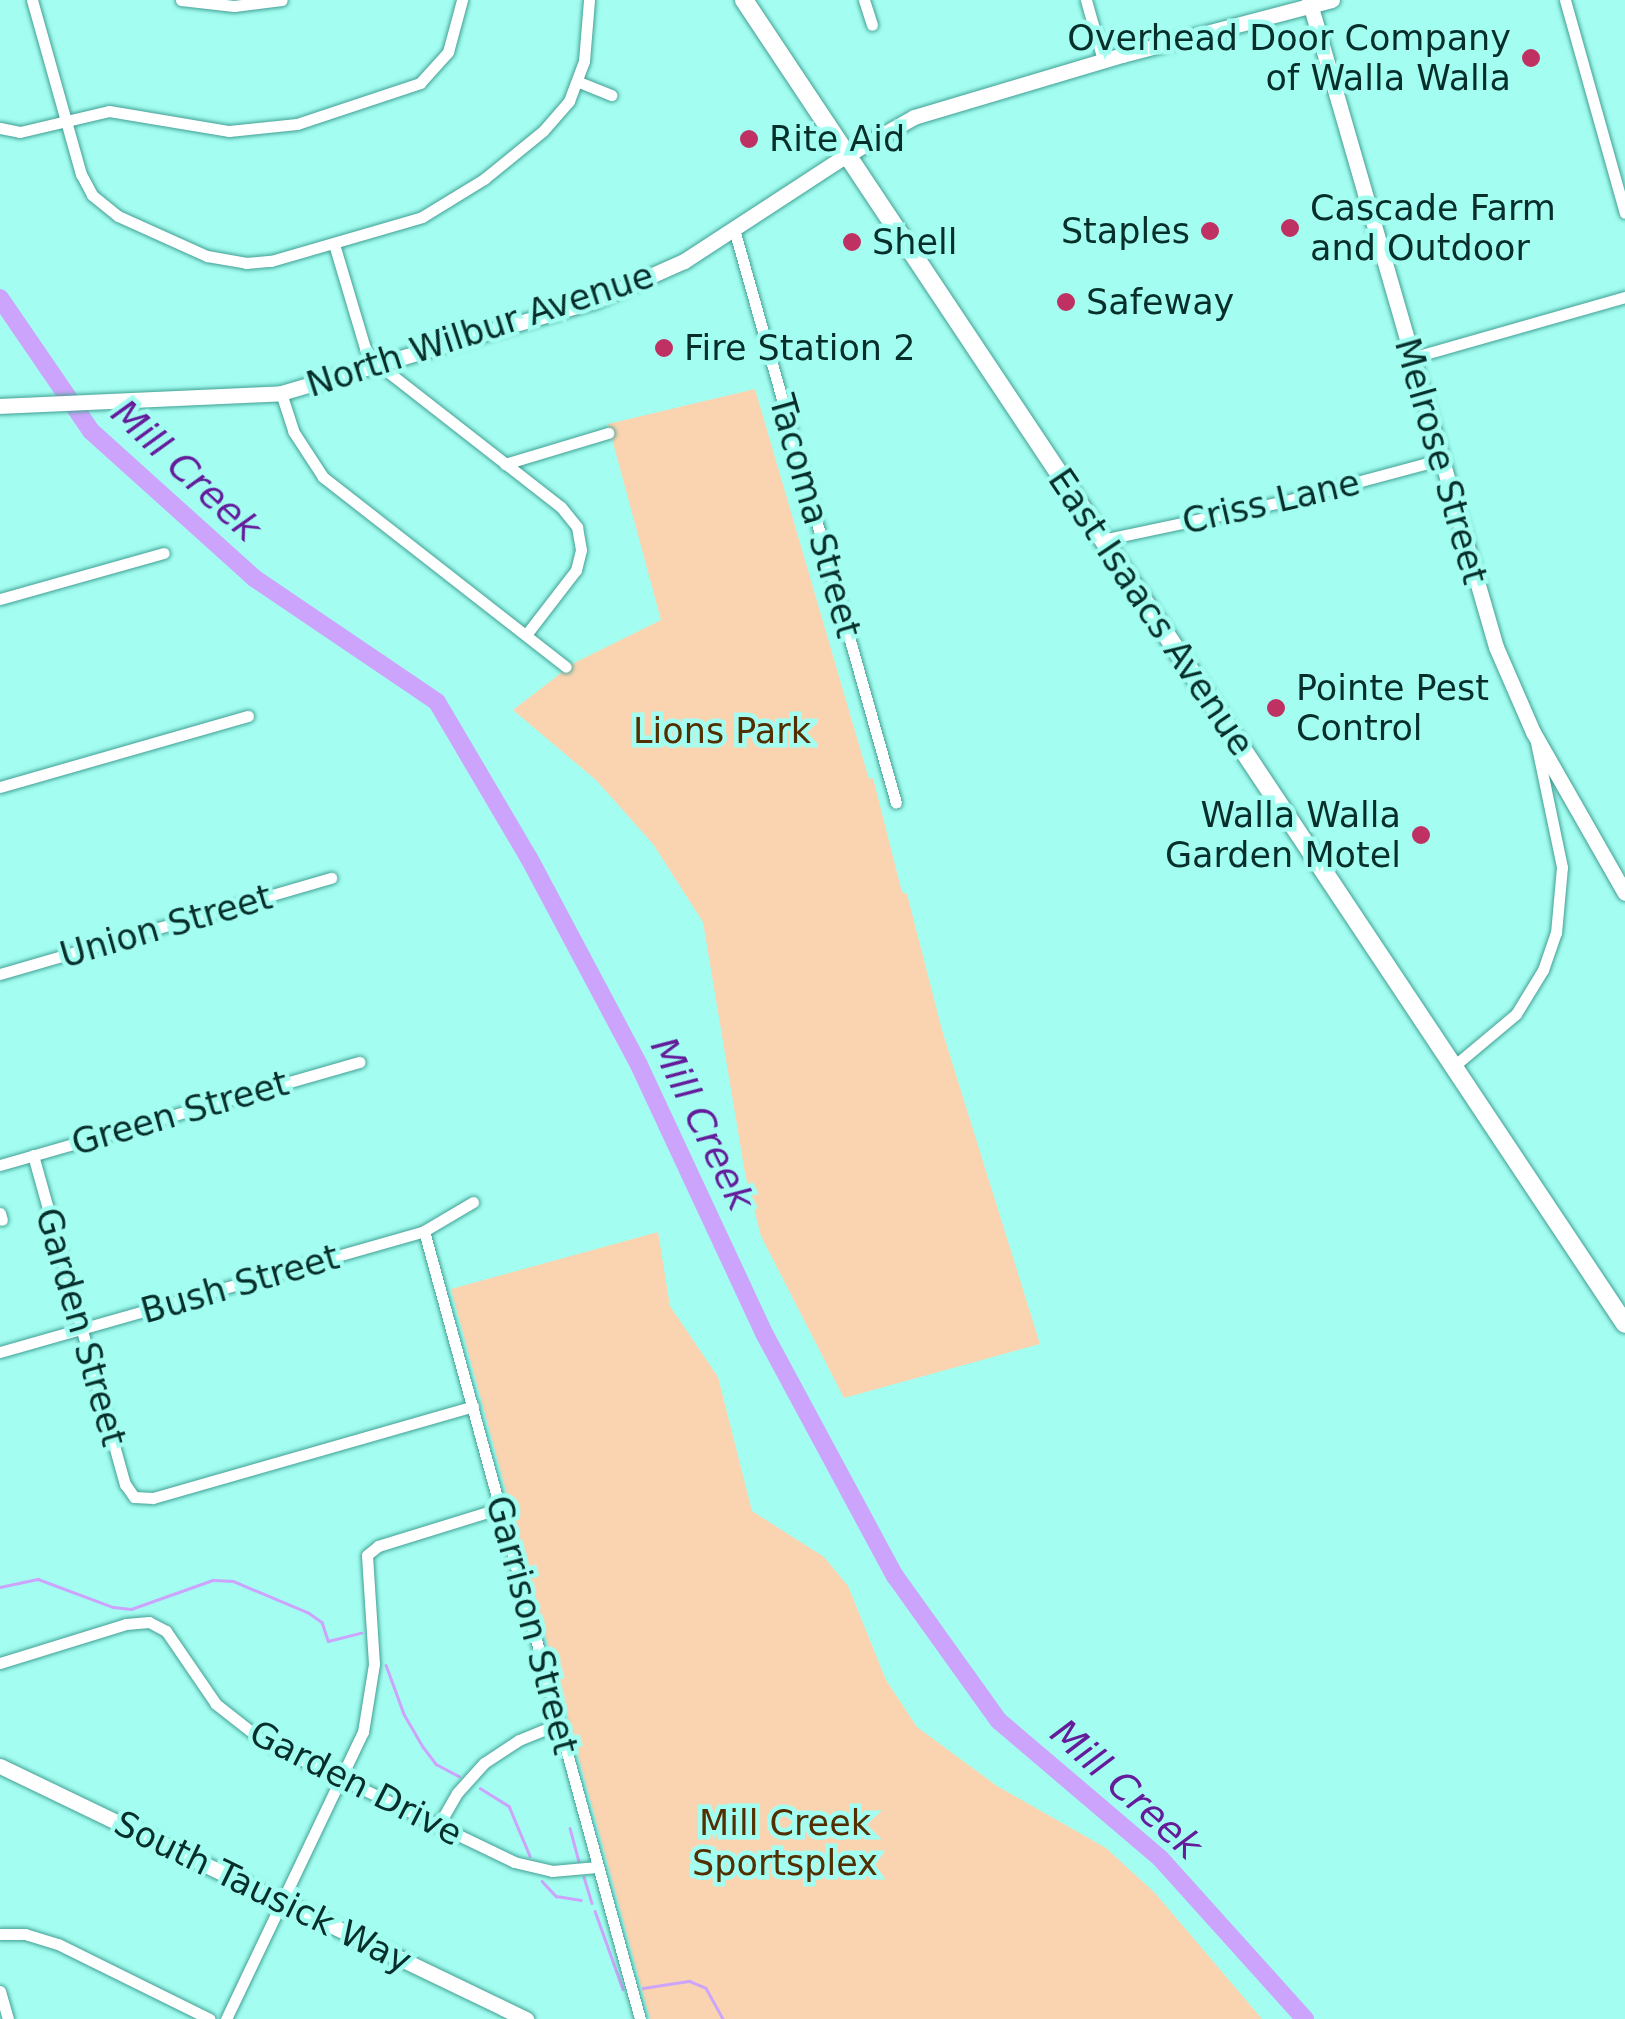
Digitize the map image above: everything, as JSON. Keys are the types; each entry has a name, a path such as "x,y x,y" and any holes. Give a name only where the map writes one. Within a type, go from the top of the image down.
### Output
{"main road":[{"name":"East Isaacs Avenue","path":"744,0 1625,1324"},
{"name":"North Wilbur Avenue","path":"0,406 281,393 609,296 684,261 845,156 914,117 1103,60 1332,0"},
{"name":"Melrose Street","path":"1310,3 1490,630 1533,732 1625,894"},
{"name":"South Tausick Way","path":"0,1766 526,2019"}],"street":[{"path":"32,0 86,184 101,205 208,256 234,262 271,260 334,244 422,217 454,200 544,130 579,82 590,0"},
{"path":"181,0 282,0"},
{"path":"0,128 20,132 118,112 228,131 258,131 378,100 420,83 442,62 454,40 462,0"},
{"path":"864,0 872,25"},
{"path":"1086,0 1103,60"},
{"path":"1565,0 1625,213"},
{"path":"579,82 612,94"},
{"name":"Tacoma Street","path":"734,229 896,803"},
{"path":"334,244 365,348 378,365 561,507 580,538 576,570 526,635"},
{"path":"1411,358 1625,297"},
{"path":"281,393 293,431 322,477 566,667"},
{"path":"505,464 608,433"},
{"name":"Criss Lane","path":"1102,540 1286,501 1439,460"},
{"path":"0,600 164,553"},
{"path":"0,787 248,716"},
{"path":"1454,1066 1516,1014 1543,970 1556,933 1562,866 1533,732"},
{"name":"Union Street","path":"0,974 331,878"},
{"name":"Green Street","path":"0,1165 360,1062"},
{"name":"Garden Street","path":"33,1156 125,1484 134,1497 153,1498 473,1406"},
{"name":"Bush Street","path":"0,1352 424,1231 473,1202"},
{"name":"Garrison Street","path":"424,1231 640,2019"},
{"path":"226,2019 285,1903 363,1732 372,1686 374,1619 368,1556 378,1546 501,1508"},
{"name":"Garden Drive","path":"0,1663 126,1624 158,1625 200,1685 232,1719 262,1741 537,1870 596,1867"},
{"path":"438,1826 457,1793 484,1763 520,1740 558,1724"},
{"path":"0,1934 25,1934 58,1944 210,2019"},
{"path":"0,1992 8,2019"}],"green space":[{"name":"Lions Park","path":"755,389 869,779 873,778 902,892 907,894 942,1030 1040,1344 844,1398 761,1236 745,1173 703,922 653,844 596,780 513,710 574,663 661,620 608,424"},
{"name":"Mill Creek Sportsplex","path":"658,1232 670,1306 718,1377 752,1511 824,1557 848,1586 886,1680 917,1727 997,1786 1106,1848 1155,1893 1262,2019 650,2019 451,1289"}],"waterway":[{"name":"Mill Creek","path":"0,298 91,431 254,578 437,702 529,858 639,1065 765,1335 895,1576 999,1721 1160,1858 1305,2019"},
{"path":"0,1587 38,1579 113,1607 131,1609 213,1580 233,1581 309,1613 322,1622 328,1641 361,1633"},
{"path":"386,1665 404,1714 424,1748 436,1764 459,1776"},
{"path":"480,1788 509,1806 530,1856"},
{"path":"570,1828 579,1861"},
{"path":"584,1877 592,1903"},
{"path":"542,1881 556,1896 581,1900"},
{"path":"595,1911 623,1989"},
{"path":"643,1988 689,1981 706,1988 723,2019"}],"place":[{"name":"Overhead Door Company of Walla Walla","path":"1531,58"},
{"name":"Rite Aid","path":"749,139"},
{"name":"Cascade Farm and Outdoor","path":"1290,228"},
{"name":"Staples","path":"1210,231"},
{"name":"Shell","path":"852,242"},
{"name":"Safeway","path":"1066,302"},
{"name":"Fire Station 2","path":"664,348"},
{"name":"Pointe Pest Control","path":"1276,708"},
{"name":"Walla Walla Garden Motel","path":"1421,835"}]}
